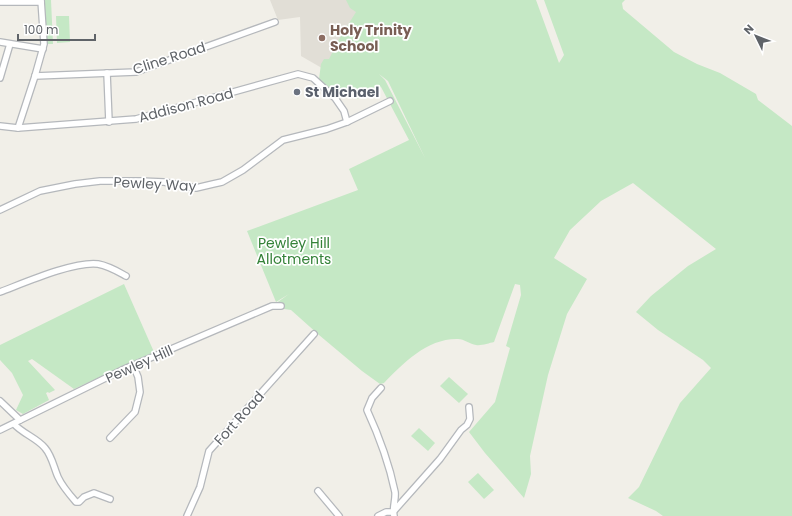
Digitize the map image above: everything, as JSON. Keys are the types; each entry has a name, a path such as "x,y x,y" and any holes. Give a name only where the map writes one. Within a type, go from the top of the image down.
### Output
{"street":[{"path":"0,2 41,1 44,44 18,128"},
{"name":"Cline Road","path":"35,76 136,72 275,22"},
{"path":"0,42 43,49"},
{"path":"0,78 10,44"},
{"path":"107,73 109,122"},
{"name":"Addison Road","path":"0,126 18,128 136,119 298,74 313,78 326,89 342,105 347,122"},
{"name":"Pewley Way","path":"0,210 40,191 75,184 140,181 164,182 196,188 205,187 222,182 232,176 283,140 327,129 347,122 390,101"},
{"path":"0,292 52,273 87,264 97,264 110,267 126,276"},
{"name":"Pewley Hill","path":"0,430 133,365 272,306 281,306"},
{"name":"Fort Road","path":"187,516 200,487 209,451 314,334"},
{"path":"110,438 135,412 140,392 138,377 133,365"},
{"path":"381,388 372,398 367,410 385,453 395,494 394,514"},
{"path":"0,402 20,420"},
{"path":"394,514 440,459 461,430 467,425 470,418 469,407"},
{"path":"14,424 45,448 58,478 76,502 94,493 110,498"},
{"path":"318,491 339,516"},
{"path":"378,516 390,511 394,514"}],"shaded area":[{"name":"Holy Trinity School","path":"270,0 360,0 359,8 327,71 301,56 300,17 278,20"}],"green space":[{"path":"41,0 51,0 53,44 44,44"},
{"name":"Pewley Hill Allotments","path":"346,0 536,0 559,63 564,55 544,0 625,0 622,3 623,9 674,52 697,64 720,73 756,94 758,100 792,126 792,516 663,516 656,511 628,498 639,487 680,403 711,368 703,360 658,330 636,312 651,296 688,266 716,249 633,183 601,201 570,230 554,258 587,279 567,314 548,375 530,456 531,474 524,498 469,432 495,402 510,348 506,346 521,295 520,285 515,284 494,342 478,345 458,339 436,343 417,353 384,383 380,384 362,371 291,310 284,309 275,304 289,294 276,302 247,231 358,190 349,169 409,140 381,87 357,99 353,92 346,90 337,95 319,79 321,64 324,59 329,59 345,28 356,12 350,8","holes":["379,74 388,81 425,158 385,80"]},
{"path":"56,16 69,16 70,42 57,43"},
{"path":"124,284 154,352 74,389 32,359 28,361 55,390 46,393 49,400 23,414 16,410 23,395 12,373 0,360 0,345"},
{"path":"449,377 468,394 459,403 440,386"},
{"path":"419,428 435,443 428,451 411,436"},
{"path":"478,473 494,490 484,499 468,482"}],"place":[{"name":"Holy Trinity School","path":"322,38"},
{"name":"St Michael","path":"297,92"}]}
